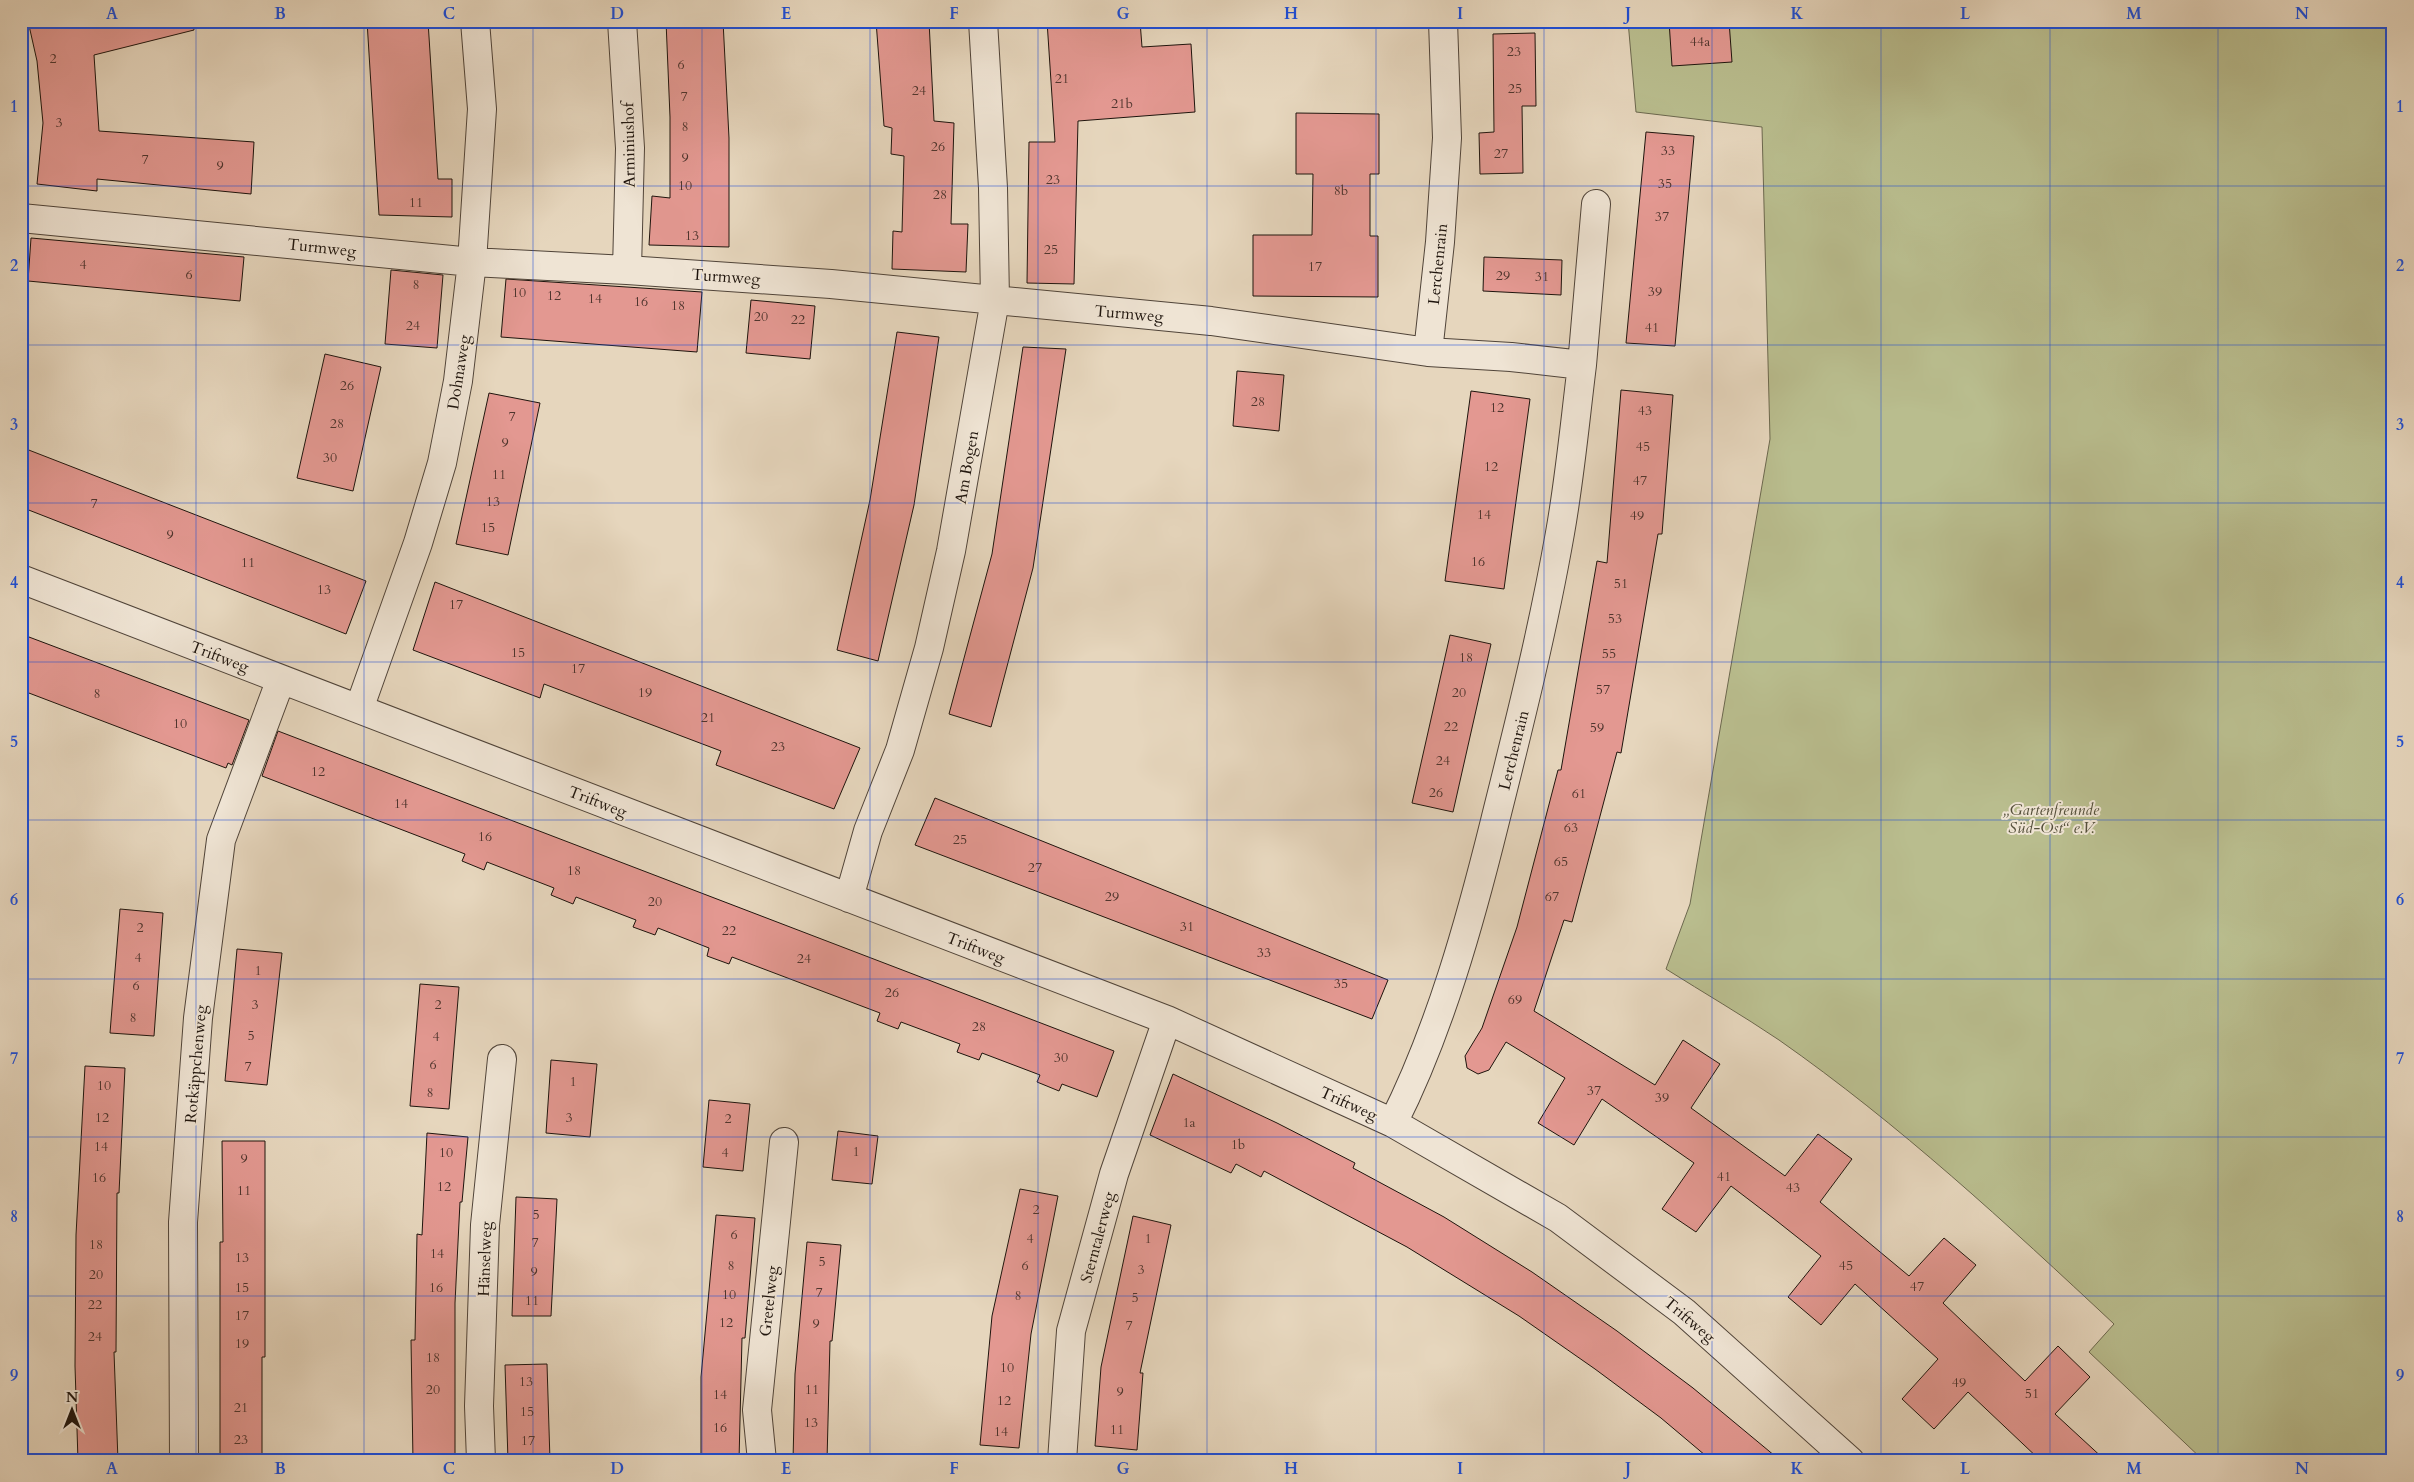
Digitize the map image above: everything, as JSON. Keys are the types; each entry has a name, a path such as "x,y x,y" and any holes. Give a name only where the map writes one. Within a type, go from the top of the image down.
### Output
{"street":[{"name":"Dohnaweg","path":"359,709 418,543 442,462 458,381 472,262 482,110 475,21"},
{"name":"Arminiushof","path":"622,21 630,148 627,270"},
{"name":"Am Bogen","path":"849,898 868,832 900,750 929,648 951,551 995,300 993,188 983,21"},
{"name":"Lerchenrain","path":"1428,352 1440,242 1447,138 1443,21"},
{"name":"Lerchenrain","path":"1393,1123 1410,1088 1454,966 1479,885 1532,676 1561,531 1582,365 1596,204"},
{"name":"Turmweg","path":"21,218 472,262 822,283 1211,321 1428,352"},
{"path":"1428,352 1511,357 1582,365"},
{"name":"Triftweg","path":"21,579 1166,1020 1393,1123 1558,1218 1684,1312 1850,1461"},
{"name":"Rotkäppchenweg","path":"184,1461 183,1222 198,1018 222,840 281,679"},
{"name":"Sterntalerweg","path":"1062,1461 1071,1331 1114,1174 1166,1020"},
{"name":"Hänselweg","path":"481,1461 479,1406 485,1225 502,1059"},
{"name":"Gretelweg","path":"762,1461 757,1410 784,1142"}],"green space":[{"name":"„Gartenfreunde Süd-Ost“ e.V.","path":"1628,21 2393,21 2393,1461 2204,1461 2089,1352 2114,1324 2033,1249 1910,1140 1823,1072 1779,1040 1666,969 1690,904 1770,439 1762,127 1636,112"}],"building":[{"path":"28,21 193,21 194,30 94,55 99,131 254,142 251,194 97,179 97,191 37,184 43,123 37,61"},
{"path":"367,21 428,21 438,179 452,179 452,217 379,215"},
{"path":"666,21 723,21 729,138 729,247 649,245 652,196 670,198 670,117"},
{"path":"876,21 929,21 934,121 954,123 951,224 968,224 966,272 892,269 893,231 902,232 904,156 891,154 892,128 884,126"},
{"path":"1047,21 1140,21 1142,47 1191,44 1195,112 1078,121 1074,284 1027,283 1029,142 1055,142"},
{"path":"1669,21 1729,21 1732,62 1672,66"},
{"path":"1535,33 1536,106 1522,106 1523,173 1480,174 1479,133 1494,132 1493,34"},
{"path":"1296,113 1379,114 1379,174 1370,174 1370,236 1378,236 1378,297 1253,296 1253,235 1312,235 1313,174 1296,174"},
{"path":"1646,132 1694,136 1675,346 1626,343"},
{"path":"31,238 244,257 240,301 28,281"},
{"path":"1484,257 1562,260 1561,295 1483,291"},
{"path":"391,270 443,275 437,348 385,344"},
{"path":"506,279 702,292 697,352 501,337"},
{"path":"751,300 815,306 810,359 746,353"},
{"path":"897,332 939,337 914,505 878,661 837,650 870,500"},
{"path":"1023,347 1066,349 1033,568 991,727 949,714 992,554"},
{"path":"325,354 381,367 353,491 297,478"},
{"path":"1237,371 1284,375 1279,431 1233,426"},
{"path":"1621,390 1673,395 1662,534 1658,534 1621,753 1617,752 1572,922 1564,920 1534,1011 1655,1085 1683,1040 1720,1064 1691,1108 1785,1176 1818,1134 1852,1159 1820,1202 1909,1276 1944,1238 1976,1265 1943,1303 2025,1381 2058,1346 2090,1377 2055,1414 2106,1461 2041,1461 1968,1392 1934,1429 1902,1399 1938,1359 1855,1284 1821,1325 1788,1297 1821,1256 1773,1218 1731,1186 1696,1232 1662,1209 1694,1163 1602,1099 1574,1145 1538,1123 1565,1078 1506,1042 1489,1070 1478,1074 1467,1068 1465,1056 1482,1028 1517,927 1558,770 1561,770 1597,561 1607,563"},
{"path":"1471,391 1530,399 1504,589 1445,581"},
{"path":"489,393 540,403 508,555 456,544"},
{"path":"21,447 366,581 346,634 21,507"},
{"path":"435,582 860,748 834,809 716,765 721,751 544,684 540,698 413,650"},
{"path":"21,634 249,720 232,765 228,763 226,768 21,690"},
{"path":"1450,635 1491,644 1453,812 1412,803"},
{"path":"278,731 1114,1051 1097,1097 1062,1084 1059,1091 1037,1082 1040,1075 982,1053 979,1060 957,1052 960,1044 901,1022 898,1029 877,1021 880,1013 732,957 729,964 707,956 709,948 658,928 655,935 633,927 636,920 576,897 573,904 551,895 554,888 487,862 484,870 462,861 465,854 262,776"},
{"path":"935,798 1388,980 1372,1019 915,845"},
{"path":"120,909 163,913 154,1036 110,1033"},
{"path":"237,949 282,953 267,1085 225,1081"},
{"path":"420,984 459,987 449,1109 410,1106"},
{"path":"551,1060 597,1064 590,1137 546,1133"},
{"path":"85,1066 125,1068 119,1193 117,1193 116,1352 114,1352 118,1461 78,1461 75,1366 76,1235"},
{"path":"1173,1074 1277,1123 1355,1163 1353,1168 1444,1217 1532,1272 1617,1331 1693,1388 1781,1461 1712,1461 1661,1418 1595,1369 1519,1316 1407,1247 1264,1171 1261,1177 1236,1164 1231,1173 1150,1135"},
{"path":"709,1100 750,1104 743,1171 703,1167"},
{"path":"838,1131 878,1136 872,1184 832,1180"},
{"path":"427,1133 468,1137 462,1202 460,1202 455,1303 455,1461 413,1461 411,1340 415,1340 417,1234 422,1235"},
{"path":"222,1141 265,1141 265,1357 262,1357 262,1454 220,1455 220,1242 223,1242"},
{"path":"1020,1189 1058,1196 1031,1334 1019,1448 980,1445 992,1316"},
{"path":"516,1197 557,1199 551,1316 512,1316"},
{"path":"716,1215 755,1218 745,1338 742,1338 739,1461 701,1461 701,1377"},
{"path":"1133,1216 1171,1225 1140,1373 1143,1373 1137,1450 1095,1446 1101,1367"},
{"path":"807,1242 841,1245 832,1341 830,1341 827,1461 793,1461 795,1374"},
{"path":"547,1364 550,1461 508,1461 505,1365"}]}
